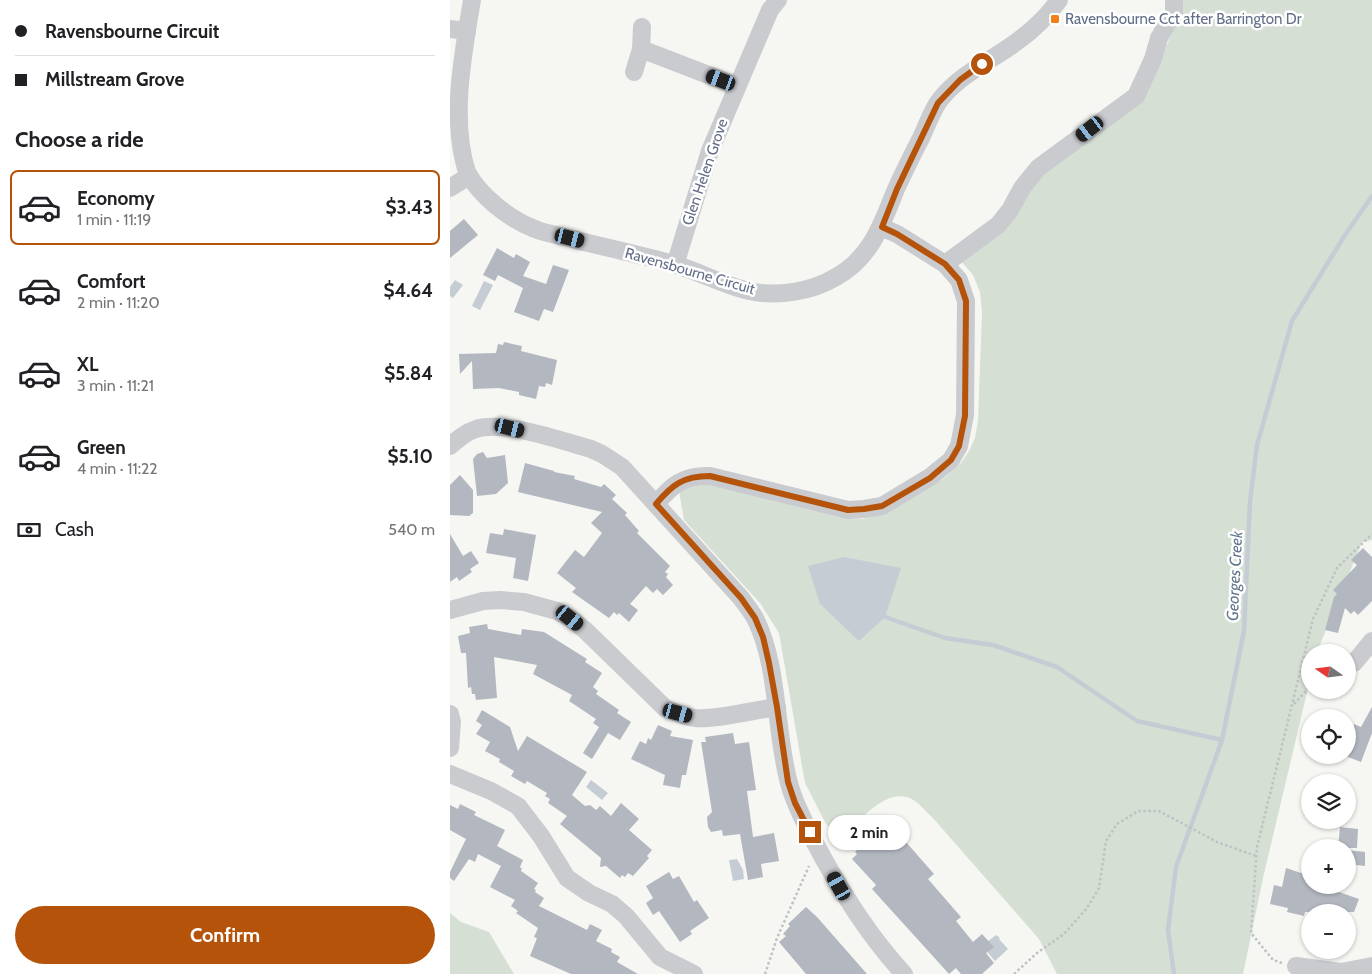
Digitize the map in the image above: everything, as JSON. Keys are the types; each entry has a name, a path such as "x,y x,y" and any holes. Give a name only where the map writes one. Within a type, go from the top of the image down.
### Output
{"street":[{"name":"Ravensbourne Circuit","path":"472,0 458,30 454,118 462,162 469,176 495,204 513,218 535,230 675,265 749,291 778,293 812,288 837,277 855,263 870,246 882,227 897,189 938,103 960,80 1016,43 1049,14 1059,0"},
{"name":"Glen Helen Grove","path":"675,265 710,151 770,10 778,0"},
{"path":"945,264 998,226 1010,210 1022,188 1038,168 1136,96 1153,59 1159,38 1174,12 1174,0"},
{"path":"634,72 641,49 642,27"},
{"path":"641,49 737,86"},
{"path":"450,188 469,176"},
{"path":"656,504 668,490 684,479 696,476 710,476 848,510 864,509 882,506 930,478 951,460 959,446 965,416 966,301 959,280 945,264 897,234 882,227"},
{"path":"450,446 476,429 492,426 510,428 591,449 602,454 622,467 741,598 755,618 763,637 777,707 788,782 795,803 817,847 847,899 889,959 904,974"},
{"path":"450,610 483,601 500,600 524,602 557,611 570,618 586,631 665,708 694,718 777,707"},
{"path":"1356,661 1372,641"},
{"path":"450,714 452,722 450,748"},
{"path":"450,774 518,806 541,836 567,878 589,893 612,904 626,916 660,957 694,974"},
{"path":"1296,966 1340,972 1372,966"}],"path":[{"path":"1296,966 1273,960 1251,933 1257,847 1313,620 1338,568 1372,534"},
{"path":"1293,705 1301,696"},
{"path":"1014,974 1037,953 1064,934 1087,908 1099,888 1106,841 1117,824 1138,811 1159,811 1217,842 1256,856"},
{"path":"765,974 777,938 817,847"}],"shaded area":[{"path":"1180,0 1372,0 1372,540 1362,542 1320,644 1301,644 1301,699 1305,699 1303,709 1301,709 1301,718 1263,878 1243,974 1057,974 1039,939 932,817 915,801 905,797 886,800 877,805 845,832 835,832 826,824 805,783 779,633 760,603 684,520 679,491 692,484 710,484 839,517 863,519 885,513 944,478 961,463 975,438 978,420 982,312 980,292 973,275 960,260 1018,210 1038,180 1064,156 1142,102 1182,10"},
{"path":"455,280 463,285 453,298 450,296 450,287"},
{"path":"484,281 493,285 480,310 472,306"},
{"path":"844,557 901,568 885,617 859,641 820,604 808,566"},
{"path":"591,780 608,793 602,800 586,787"},
{"path":"737,859 743,870 744,879 733,881 729,860"},
{"path":"450,913 461,922 489,932 514,974 450,974"},
{"path":"996,935 1008,949 995,961 982,946"}],"building":[{"path":"464,219 478,235 450,258 450,231"},
{"path":"497,248 514,258 516,254 530,262 523,276 546,284 553,265 569,270 553,312 544,309 539,321 514,312 523,288 498,275 495,281 483,275"},
{"path":"504,342 522,346 521,351 557,360 552,385 546,383 545,387 539,386 536,399 519,395 519,392 499,388 473,389 472,361 460,374 459,354 496,353 498,344 503,345"},
{"path":"483,452 487,458 505,455 508,483 496,494 477,496 473,459 477,454"},
{"path":"525,463 575,476 574,479 601,487 604,484 616,495 612,499 627,513 625,515 639,531 637,533 670,566 665,572 668,574 666,577 673,585 663,595 657,589 653,593 646,586 630,604 638,610 629,622 619,613 617,615 614,612 609,618 572,592 576,588 557,573 575,550 584,557 602,533 591,523 602,512 518,492"},
{"path":"460,475 473,490 473,513 469,516 450,515 450,485"},
{"path":"504,529 536,535 528,581 513,578 516,558 486,553 490,533 503,535"},
{"path":"450,534 463,556 471,551 479,563 470,569 472,572 459,581 457,577 450,582"},
{"path":"1363,548 1372,557 1372,601 1358,615 1354,611 1351,614 1345,608 1338,633 1325,630 1334,597 1337,594 1333,590 1357,565 1351,560"},
{"path":"487,624 488,629 521,635 522,629 544,632 587,659 585,662 602,673 593,687 598,691 596,694 619,710 617,713 631,722 620,740 608,733 592,759 583,753 599,727 593,723 596,719 569,701 572,695 533,674 537,665 494,657 497,698 476,700 475,694 472,694 471,687 468,688 466,653 461,653 458,636 470,633 469,627"},
{"path":"1372,707 1372,733 1361,762 1356,760 1356,725 1361,727"},
{"path":"482,710 510,727 518,751 527,736 587,772 572,795 585,806 590,805 596,810 600,806 611,816 621,803 639,819 629,830 652,850 647,856 649,858 633,876 628,873 625,877 622,875 620,878 606,866 600,867 601,858 560,824 567,816 548,803 550,799 545,796 547,793 527,781 525,784 511,776 514,771 499,762 500,759 485,751 490,742 476,734 482,725 476,721"},
{"path":"658,725 672,731 670,736 693,740 686,775 682,775 680,788 663,785 665,775 631,759 640,741 646,744 648,738 651,740"},
{"path":"733,733 735,744 749,742 756,790 747,791 753,837 774,833 779,861 761,864 763,877 748,880 740,834 723,836 722,830 711,832 708,827 707,817 712,812 701,742 706,742 705,737"},
{"path":"460,804 476,812 474,815 505,830 497,846 523,860 520,867 521,871 538,883 534,889 536,890 535,892 544,898 539,906 587,930 590,924 602,930 596,941 612,949 611,952 620,957 617,962 638,974 571,974 530,956 537,938 534,937 538,928 516,913 518,911 511,906 515,900 490,887 501,866 478,854 475,862 469,859 454,881 450,878 450,872 466,839 450,830 450,805 458,809"},
{"path":"891,825 934,874 928,879 961,917 956,921 973,942 982,934 994,947 986,953 994,963 982,974 961,974 956,968 949,974 872,889 876,885 852,859 857,854 855,852 868,839 872,843"},
{"path":"1340,829 1358,829 1357,848 1356,839 1339,839"},
{"path":"1356,851 1365,852 1365,866 1356,865"},
{"path":"1286,868 1301,873 1301,894 1345,894 1359,899 1356,907 1356,904 1301,904 1301,915 1287,912 1288,908 1270,904 1274,885 1282,887"},
{"path":"669,872 673,879 679,876 694,902 697,900 709,918 690,931 692,934 680,942 659,911 653,915 646,903 653,898 646,886"},
{"path":"806,907 867,974 806,974 779,942 786,936 783,934 790,926 788,924"}],"waterway":[{"name":"Georges Creek","path":"1174,974 1168,930 1176,867 1222,740 1244,631 1250,502 1257,445 1292,321 1345,235 1372,196"},
{"path":"885,617 945,638 993,645 1057,667 1137,721 1222,740"}],"place":[{"name":"Ravensbourne Cct after Barrington Dr","path":"1055,19"}],"route":[{"path":"810,832 795,803 788,782 769,663 763,637 755,618 741,598 656,504 668,490 684,479 696,476 710,476 848,510 864,509 882,506 930,478 951,460 959,446 965,416 966,301 959,280 945,264 897,234 882,227 897,189 938,103 960,80 982,64"}]}
